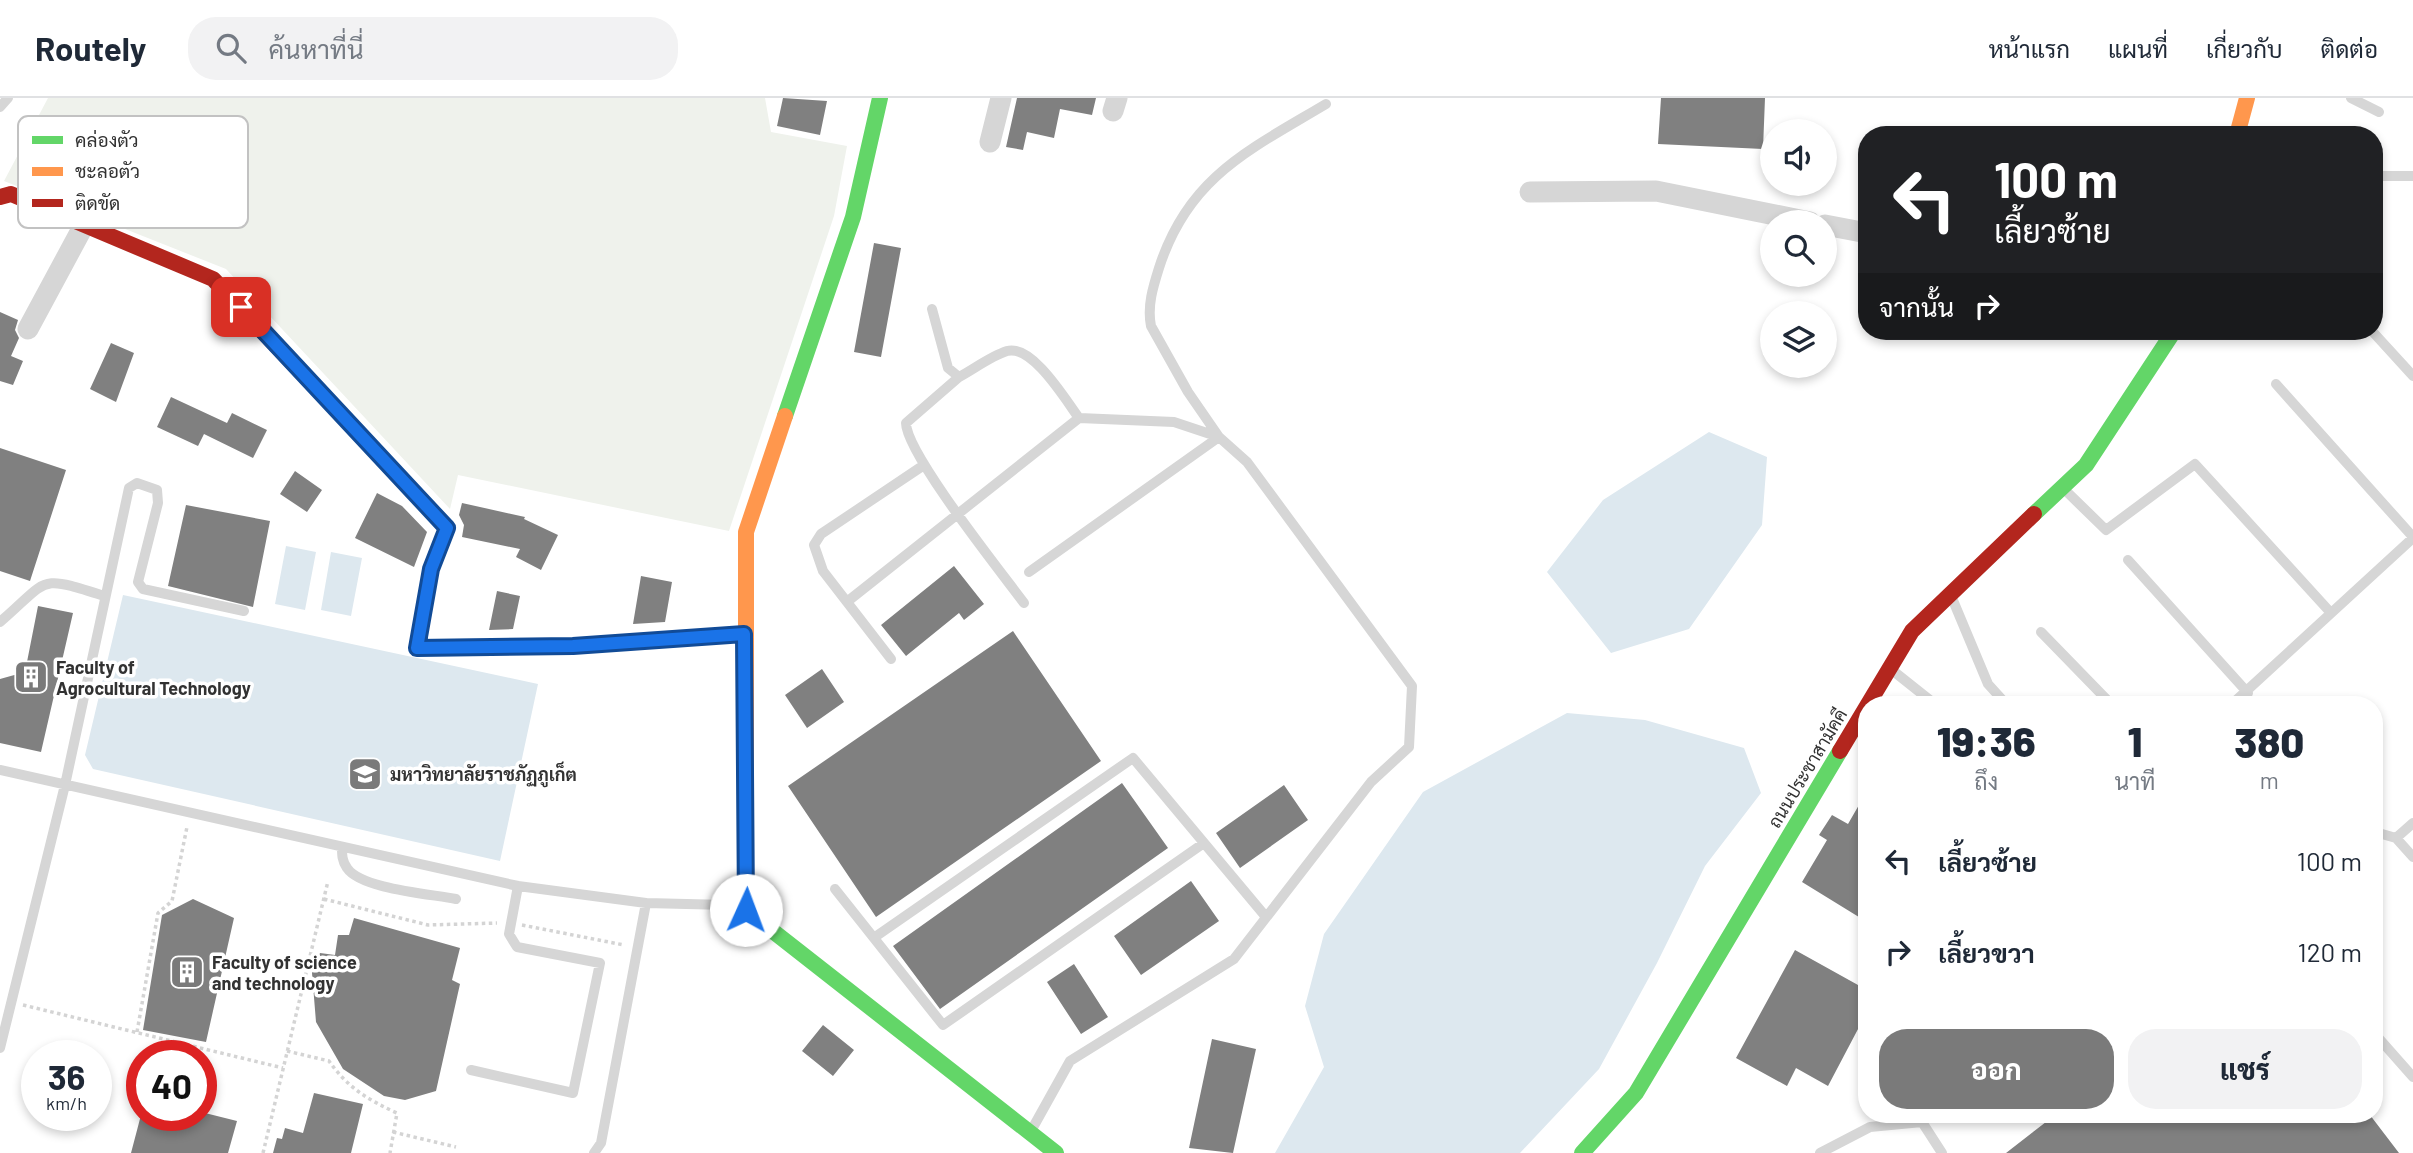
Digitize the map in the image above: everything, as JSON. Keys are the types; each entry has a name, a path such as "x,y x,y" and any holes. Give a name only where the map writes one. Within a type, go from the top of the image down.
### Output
{"street":[{"path":"880,98 853,217 746,532 738,908 1056,1153"},
{"path":"990,142 1001,98"},
{"path":"2239,126 2247,98"},
{"path":"1530,192 1656,191 1760,212"},
{"path":"0,197 10,194 18,197"},
{"path":"1837,227 1858,231"},
{"path":"28,330 82,228"},
{"path":"91,228 214,279 447,528 431,569 417,648 573,646 744,634"},
{"name":"ถนนประชาสามัคคี","path":"1872,696 1912,631 2086,465 2168,340"},
{"name":"ถนนประชาสามัคคี","path":"1582,1153 1636,1093 1858,720"}],"lane":[{"path":"0,107 8,98"},
{"path":"2351,98 2379,112"},
{"path":"1030,1134 1070,1061 1234,959 1371,782 1409,747 1412,686 1247,462 1219,437 1188,393 1151,326 1149,314 1153,288 1169,237 1205,184 1235,159 1326,104"},
{"path":"2383,178 2413,176"},
{"path":"932,309 948,368 959,377"},
{"path":"2380,340 2413,376"},
{"path":"1024,603 924,465 908,440 906,424 959,377 1007,351 1021,350 1032,358 1079,418"},
{"path":"2243,696 2413,538 2276,384"},
{"path":"848,601 1079,418 1174,422 1219,437"},
{"path":"1029,572 1219,437"},
{"path":"2063,488 2106,530 2195,464 2331,613"},
{"path":"891,659 823,571 817,557 816,539 924,465"},
{"path":"0,1048 65,785 129,488 137,483 157,490 158,503 138,582 143,589 244,611"},
{"path":"2128,560 2248,692"},
{"path":"0,622 41,584 63,583 104,596"},
{"path":"1951,596 1988,684 1999,696"},
{"path":"2041,632 2103,696"},
{"path":"1889,668 1925,696"},
{"path":"875,937 1133,758 1266,917"},
{"path":"0,770 518,886 646,903 738,908"},
{"path":"2396,838 2413,823"},
{"path":"2383,834 2396,838 2413,857"},
{"path":"835,889 943,1025 1204,842"},
{"path":"342,847 342,859 347,870 361,880 456,899"},
{"path":"471,1070 573,1093 600,963 517,947 509,934 518,886"},
{"path":"594,1153 601,1143 646,903"},
{"path":"2383,1043 2413,1077"},
{"path":"1820,1153 1870,1127 1912,1123"},
{"path":"1923,1123 1942,1153"}],"path":[{"path":"137,1032 158,913 172,901 187,827"},
{"path":"263,1153 328,881"},
{"path":"324,899 428,925 513,923 629,946"},
{"path":"11,1002 284,1068"},
{"path":"287,1051 329,1061 344,1082 373,1102 397,1113 390,1153"},
{"path":"393,1132 456,1147"}],"shaded area":[{"path":"48,98 765,98 771,132 847,146 834,216 729,531 458,475 450,509 226,269 123,228 248,228 248,116 38,116"},
{"path":"18,155 18,187 4,181"},
{"path":"1709,432 1767,457 1762,525 1689,629 1611,653 1547,572 1603,500"},
{"path":"286,546 316,552 305,610 275,604"},
{"path":"331,552 362,558 351,616 321,610"},
{"path":"123,595 538,684 500,861 93,769 85,755"},
{"path":"1567,713 1645,720 1744,748 1761,793 1705,866 1657,963 1599,1069 1520,1153 1275,1153 1324,1067 1305,1006 1324,934 1423,792"}],"building":[{"path":"783,98 827,101 820,135 777,126"},
{"path":"1017,98 1096,98 1092,115 1060,109 1054,138 1027,132 1023,150 1006,147"},
{"path":"1661,98 1765,98 1764,119 1760,119 1760,149 1658,144"},
{"path":"874,243 901,248 881,357 854,352"},
{"path":"0,312 18,320 15,330 19,338 11,356 23,361 13,385 0,381"},
{"path":"111,343 134,353 116,402 90,389"},
{"path":"171,397 227,423 232,413 267,430 253,458 204,434 198,446 157,427"},
{"path":"0,448 66,470 30,581 0,571"},
{"path":"295,471 322,490 307,512 280,494"},
{"path":"377,493 402,506 427,532 414,567 355,538"},
{"path":"462,503 525,517 524,519 558,535 541,570 516,557 520,549 462,537 464,525 459,515"},
{"path":"186,505 270,521 253,607 168,586"},
{"path":"954,566 984,604 964,620 959,613 906,656 881,625"},
{"path":"641,576 672,582 665,622 633,624"},
{"path":"497,591 520,596 513,629 489,630"},
{"name":"Faculty of Agrocultural Technology","path":"38,606 73,613 41,752 0,743 0,679 25,672"},
{"path":"1013,631 1101,761 876,917 788,786"},
{"path":"822,669 844,702 807,728 785,695"},
{"path":"1122,783 1168,848 940,1009 893,946"},
{"path":"1284,785 1308,820 1240,868 1216,833"},
{"path":"1858,807 1858,916 1802,882 1827,840 1819,835 1832,815 1848,824"},
{"path":"1191,881 1219,921 1141,975 1114,936"},
{"name":"Faculty of science and technology","path":"193,899 234,918 206,1040 143,1030 162,915"},
{"path":"354,918 460,948 452,980 460,984 436,1091 405,1100 384,1096 343,1069 316,1022 312,973 320,953 335,955 338,935 349,935"},
{"path":"1795,950 1858,985 1858,1029 1828,1086 1796,1068 1787,1086 1736,1058"},
{"path":"1074,964 1108,1017 1081,1034 1047,982"},
{"path":"823,1025 854,1050 833,1076 802,1051"},
{"path":"1212,1039 1256,1049 1233,1153 1189,1148"},
{"path":"314,1093 363,1104 351,1153 273,1153 277,1138 282,1139 285,1128 303,1133"},
{"path":"217,1116 237,1121 228,1153 131,1153 137,1131 217,1131"},
{"path":"2045,1123 2376,1123 2399,1153 2006,1153"}],"traffic: fast":[{"path":"785,416 853,217 880,98"},
{"path":"2034,514 2086,465 2168,340"},
{"path":"335,408 447,528 431,569 417,648 489,647"},
{"path":"1582,1153 1636,1093 1840,751"},
{"path":"730,905 746,910 1056,1153"}],"traffic: slow":[{"path":"2239,126 2247,98"},
{"path":"746,910 746,532 785,416"},
{"path":"489,647 573,646 744,634"}],"traffic: jam":[{"path":"0,197 11,194 18,197"},
{"path":"92,228 213,279 335,408"},
{"path":"1873,696 1912,631 2034,514"},
{"path":"1840,751 1858,721"}],"place":[{"name":"Faculty of Agrocultural Technology","path":"31,677"},
{"name":"มหาวิทยาลัยราชภัฏภูเก็ต","path":"365,774"},
{"name":"Faculty of science and technology","path":"187,972"}],"route":[{"path":"241,307 447,528 431,569 417,648 573,646 744,634 748,876 746,910"}]}
